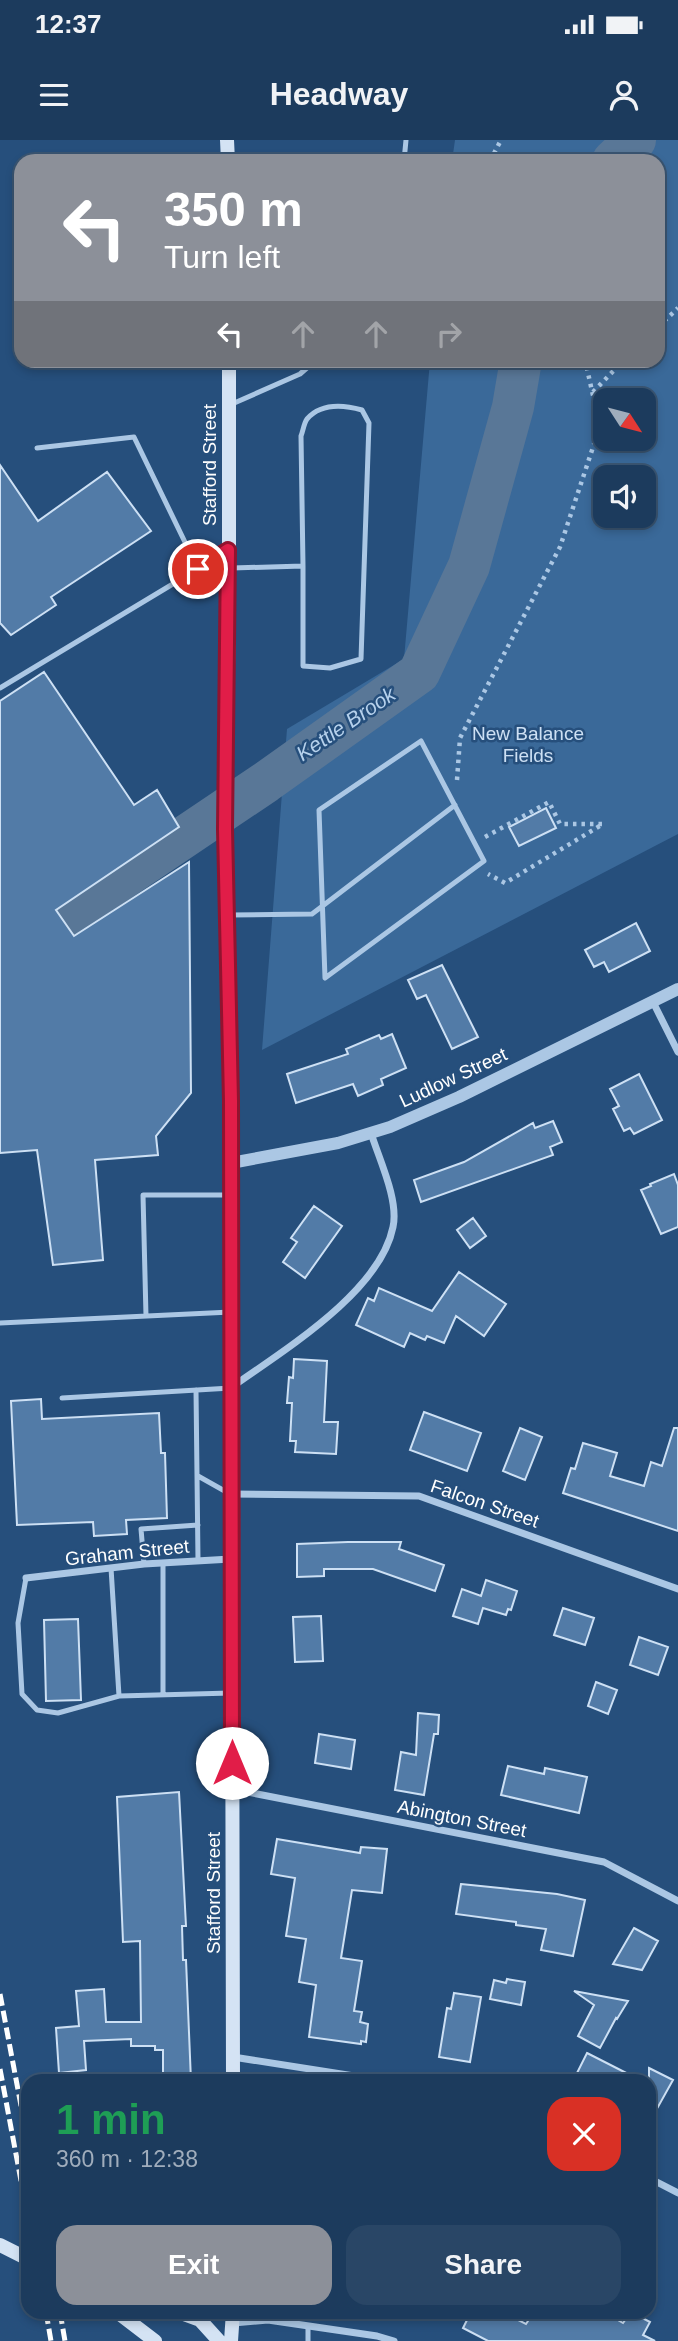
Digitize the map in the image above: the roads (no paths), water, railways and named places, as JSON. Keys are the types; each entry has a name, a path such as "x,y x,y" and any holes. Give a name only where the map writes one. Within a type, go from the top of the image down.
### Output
{"main road":[{"name":"Stafford Street","path":"229,368 225,829 231,1163 233,2074"},
{"path":"0,2245 21,2256"},
{"path":"126,2319 155,2341"},
{"path":"197,2319 219,2341"},
{"path":"232,2319 232,2341"}],"street":[{"name":"Ludlow Street","path":"231,1163 338,1143 371,1133 459,1097 678,989"},
{"path":"653,1002 678,1052"},
{"path":"231,1388 313,1330 360,1286 385,1250 394,1225 392,1200 371,1133"},
{"name":"Falcon Street","path":"230,1494 419,1496 678,1588"},
{"name":"Graham Street","path":"26,1578 144,1564 231,1559"},
{"name":"Abington Street","path":"232,1789 604,1862 678,1901"},
{"path":"233,2057 341,2074"},
{"path":"656,2182 678,2193"},
{"path":"250,2319 377,2336 394,2341"}],"lane":[{"path":"229,405 300,374 307,368"},
{"path":"344,405 362,410 369,423 362,659 330,668 303,666 303,566 301,436 307,420 325,408 344,405"},
{"path":"37,448 134,437 198,569"},
{"path":"0,688 228,550"},
{"path":"229,568 303,566"},
{"path":"421,741 455,805 484,861 325,978 319,810 421,741"},
{"path":"227,915 312,914 455,805"},
{"path":"146,1316 143,1195 231,1195"},
{"path":"0,1323 231,1312"},
{"path":"62,1398 231,1388"},
{"path":"196,1390 198,1560"},
{"path":"198,1476 230,1494"},
{"path":"144,1564 141,1529 198,1525"},
{"path":"163,1563 163,1694"},
{"path":"111,1568 120,1696"},
{"path":"26,1578 18,1623 23,1694 37,1710 58,1713 120,1696 231,1693"},
{"path":"308,2326 308,2341"}],"waterway":[{"name":"Kettle Brook","path":"620,154 635,140"},
{"name":"Kettle Brook","path":"0,961 266,782 419,673 469,566 513,407 520,368"}],"railway":[{"path":"0,1994 21,2106"},
{"path":"0,2069 21,2181"},
{"path":"47,2319 51,2341"},
{"path":"61,2319 65,2341"}],"park label":[{"name":"New Balance Fields","path":"528,744"}]}
